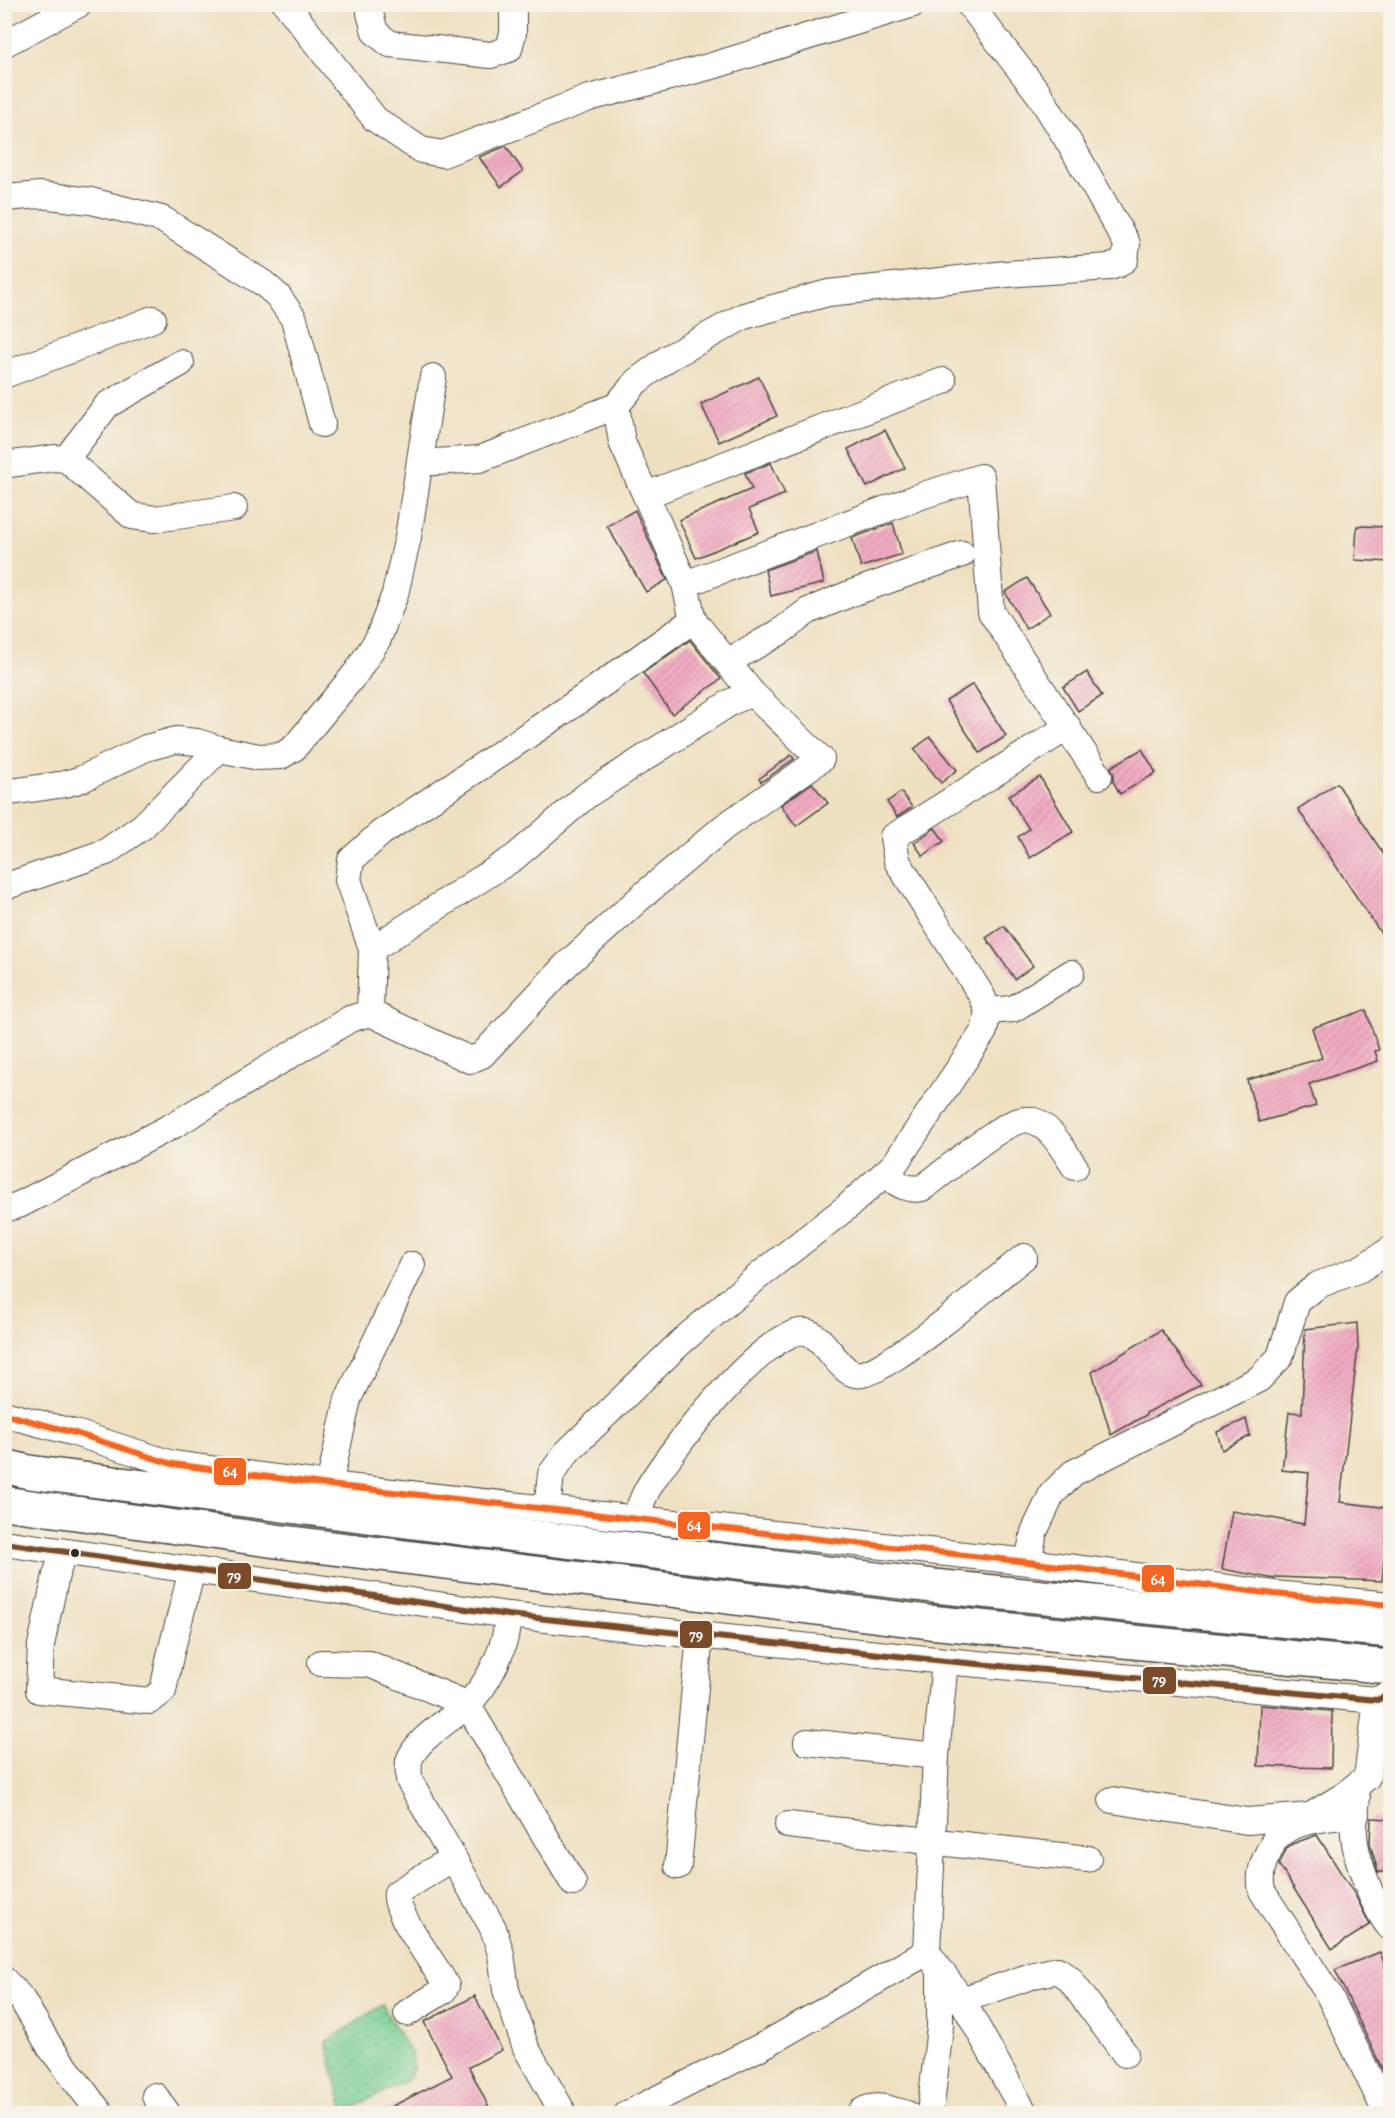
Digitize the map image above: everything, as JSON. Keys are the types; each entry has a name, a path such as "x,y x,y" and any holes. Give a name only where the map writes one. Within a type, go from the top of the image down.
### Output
{"highway":[{"path":"17,1469 420,1523 933,1586 1390,1631"},
{"path":"14,1505 462,1565 929,1622 1390,1667"}],"street":[{"path":"4,44 79,4"},
{"path":"286,4 375,119 421,150 443,154 589,98 712,66 913,4"},
{"path":"370,4 375,32 390,44 491,55 509,50 513,33 513,4"},
{"path":"420,463 480,459 616,405 638,381 668,358 744,316 828,293 1006,274 1110,267 1125,259 1127,244 1070,144 1039,94 969,4"},
{"path":"4,198 41,195 91,201 162,219 263,283 278,296 294,319 322,424"},
{"path":"4,375 153,319"},
{"path":"66,459 107,405 181,363"},
{"path":"4,793 73,781 146,748 176,740 197,742 259,757 281,756 294,748 356,673 378,639 395,594 408,537 433,377"},
{"path":"646,495 943,381"},
{"path":"4,1209 19,1205 174,1125 350,1019 370,1013 470,1060 482,1055 565,966 641,897 724,827 821,759 752,693 693,620 685,584 622,442 616,405"},
{"path":"4,465 54,458 66,459 132,516 155,519 234,507"},
{"path":"685,584 924,495 981,477 991,612 1099,776"},
{"path":"727,662 780,632 808,611 962,554"},
{"path":"370,1013 372,949 348,880 351,860 381,833 570,707 693,620"},
{"path":"372,949 515,856 586,795 731,702 752,693"},
{"path":"547,1509 551,1474 567,1452 681,1342 761,1274 847,1207 894,1165 984,1031 988,1011 982,996 897,861 893,837 1068,727"},
{"path":"4,887 106,852 143,826 219,749"},
{"path":"988,1011 1013,1009 1071,973"},
{"path":"884,1174 903,1187 912,1190 922,1188 994,1133 1015,1122 1031,1119 1046,1129 1075,1167"},
{"path":"1028,1562 1034,1532 1052,1494 1073,1473 1259,1379 1280,1357 1297,1302 1318,1285 1360,1269 1390,1250"},
{"path":"635,1518 646,1491 697,1419 762,1353 791,1332 807,1332 818,1339 847,1371 855,1375 863,1374 876,1369 916,1344 1024,1257"},
{"path":"329,1485 348,1399 412,1265"},
{"path":"4,1414 75,1433 172,1464 329,1485 1028,1562 1274,1594 1390,1605"},
{"path":"4,1543 508,1615 945,1661 1384,1697 1367,1777 1343,1796 1310,1816 1246,1821 1112,1800"},
{"path":"64,1552 56,1575 41,1646 39,1690 150,1701 163,1691 192,1570"},
{"path":"508,1615 508,1626 498,1663 467,1704 421,1742 409,1761 409,1780 493,1928 501,1954 506,1990 526,2048 564,2114"},
{"path":"678,1866 700,1635"},
{"path":"930,2114 940,2027 934,1961 931,1840 945,1661"},
{"path":"321,1663 369,1664 467,1704 573,1883"},
{"path":"807,1742 936,1756"},
{"path":"1357,1785 1354,1834 1357,1857 1379,1910 1390,1927"},
{"path":"1356,1815 1324,1817 1298,1824 1277,1837 1261,1869 1260,1881 1262,1891 1329,1995 1387,2114"},
{"path":"788,1825 1088,1859"},
{"path":"407,2013 443,1991 446,1986 408,1924 396,1900 397,1893 453,1858"},
{"path":"934,1961 962,2000 1025,2114"},
{"path":"627,2114 934,1961"},
{"path":"962,2000 1034,1975 1058,1970 1069,1978 1125,2054"},
{"path":"4,1980 21,1998 50,2048 101,2114"},
{"path":"859,2114 861,2110 874,2106 907,2114"}],"green space":[{"path":"382,2005 412,2055 414,2067 408,2080 344,2112 326,2042"}],"building":[{"path":"506,146 523,171 501,187 479,157"},
{"path":"759,377 777,416 719,442 701,404"},
{"path":"885,430 905,468 867,487 848,449"},
{"path":"771,463 785,494 749,509 759,532 696,558 679,520 752,489 745,473"},
{"path":"635,510 667,580 646,592 607,526"},
{"path":"893,523 902,554 861,567 852,538"},
{"path":"1357,526 1390,527 1390,562 1355,560"},
{"path":"817,551 824,583 771,596 765,570"},
{"path":"1027,578 1050,613 1026,629 1005,592"},
{"path":"690,640 721,679 672,714 643,673"},
{"path":"1087,672 1102,696 1078,711 1063,687"},
{"path":"973,684 1006,736 980,753 946,701"},
{"path":"930,737 957,770 941,783 914,749"},
{"path":"1142,749 1156,773 1120,794 1113,781 1114,775 1111,767"},
{"path":"791,755 794,759 761,782 759,779"},
{"path":"1040,777 1073,832 1030,858 1018,837 1029,829 1008,796"},
{"path":"812,783 828,803 796,826 781,805"},
{"path":"1337,783 1390,864 1390,947 1298,809"},
{"path":"901,792 912,807 897,817 887,802"},
{"path":"935,828 944,841 923,856 914,843"},
{"path":"1004,926 1033,966 1015,979 986,938"},
{"path":"1366,1010 1379,1050 1375,1051 1378,1061 1309,1084 1316,1106 1259,1122 1247,1080 1322,1058 1312,1028"},
{"path":"1357,1323 1358,1347 1340,1502 1389,1508 1382,1581 1276,1577 1275,1579 1222,1569 1232,1511 1304,1524 1309,1473 1282,1470 1289,1412 1302,1413 1305,1329"},
{"path":"1161,1330 1201,1385 1146,1413 1111,1435 1092,1372"},
{"path":"1246,1419 1250,1436 1222,1450 1217,1432"},
{"path":"1260,1705 1332,1711 1331,1768 1258,1766"},
{"path":"1371,1818 1390,1819 1390,1872 1378,1872 1370,1843"},
{"path":"1317,1835 1355,1895 1370,1925 1332,1949 1279,1865 1287,1848 1292,1844"},
{"path":"1380,1952 1390,1979 1390,2070 1384,2073 1335,1970"},
{"path":"475,1996 502,2050 469,2067 492,2114 377,2114 452,2076 424,2022"}],"transit line":[{"name":"64","path":"4,1414 75,1433 172,1464 329,1485 1028,1562 1274,1594 1390,1605"},
{"name":"79","path":"4,1543 508,1615 945,1661 1377,1700 1390,1694"}]}
